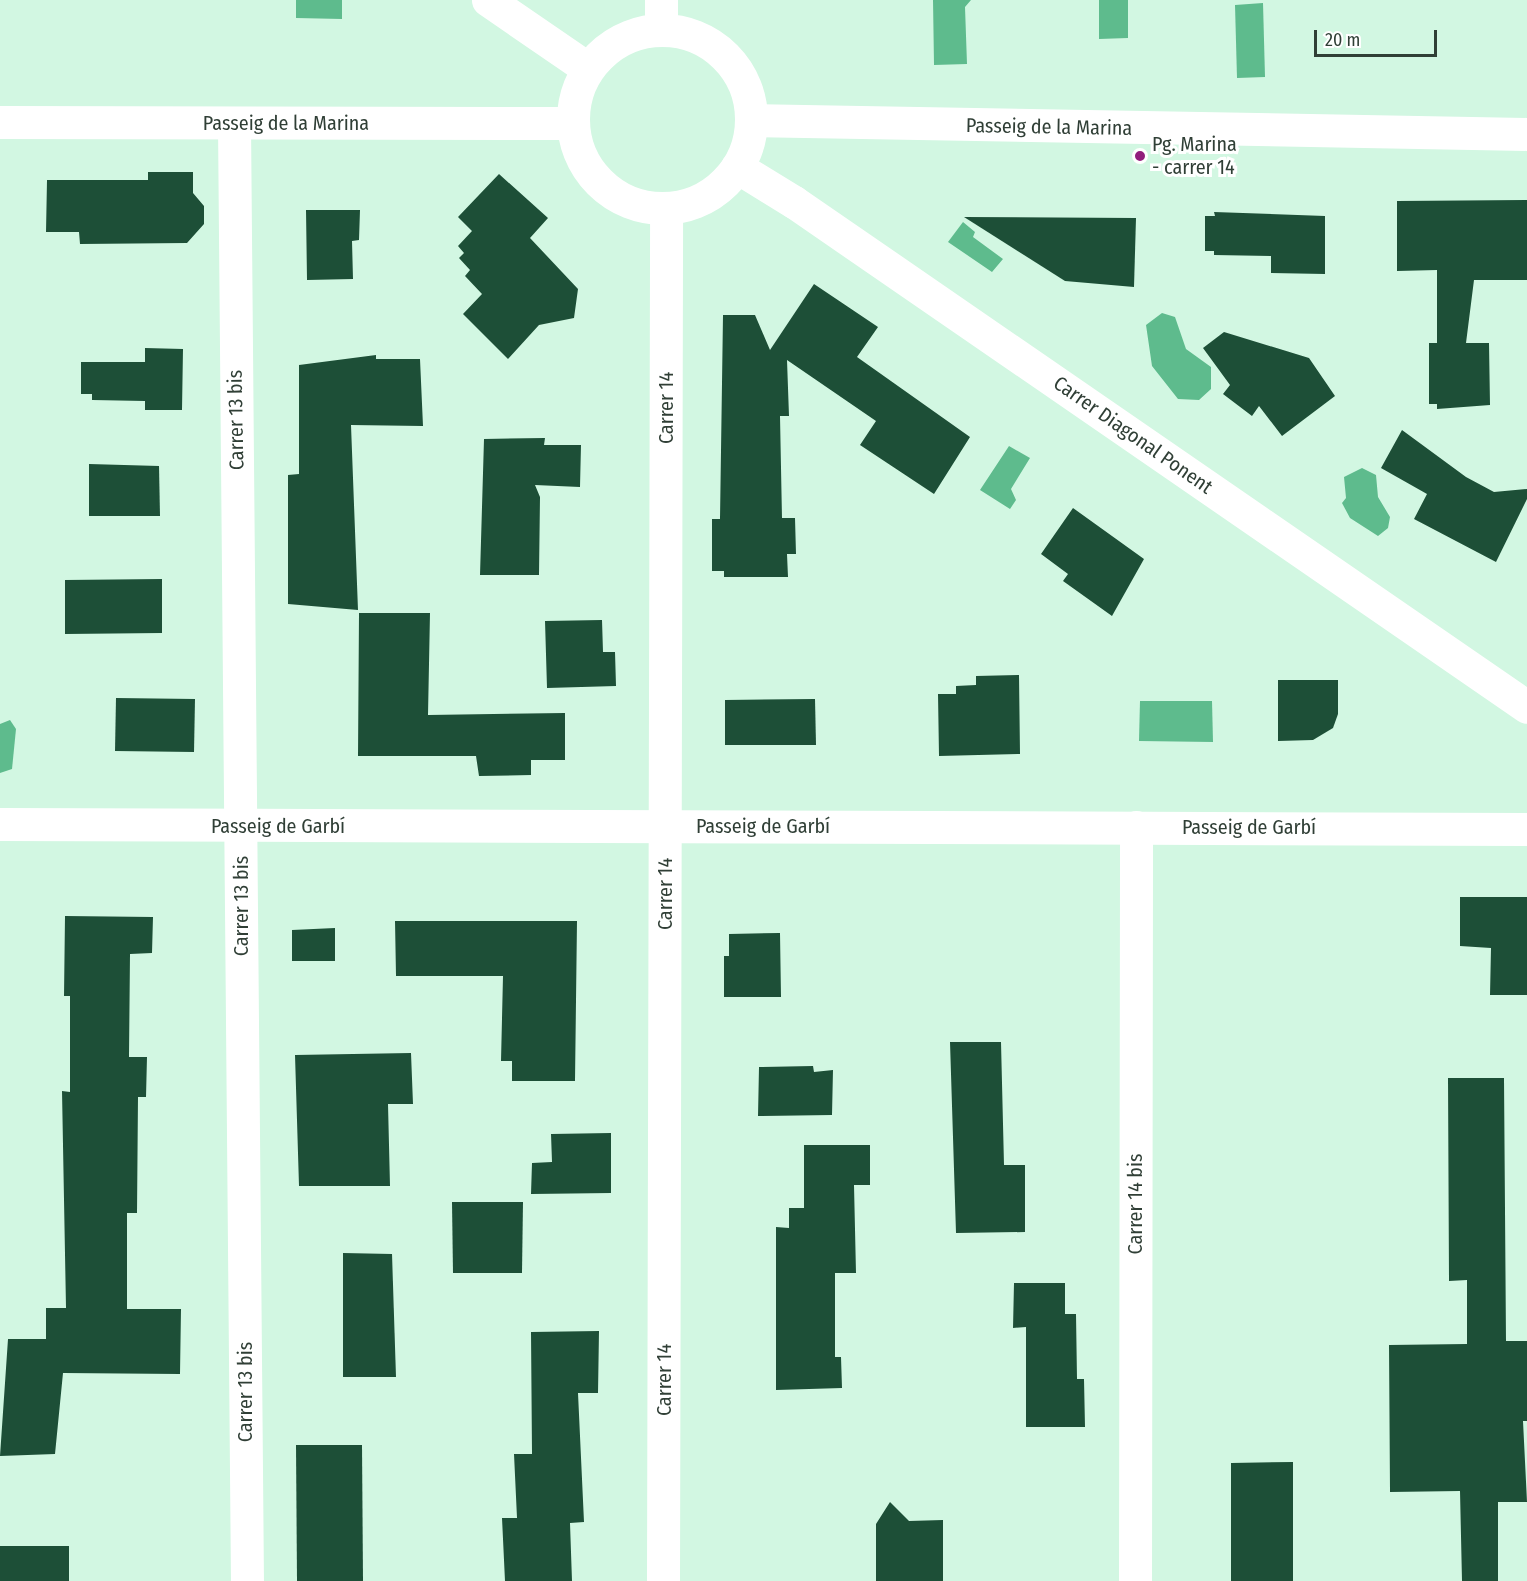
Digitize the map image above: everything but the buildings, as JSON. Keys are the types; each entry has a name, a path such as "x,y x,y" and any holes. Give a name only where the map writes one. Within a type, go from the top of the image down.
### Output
{"street":[{"path":"488,0 587,68"},
{"path":"661,14 689,33 715,46 736,67 748,92 752,120 746,150 737,167 707,197 666,208 647,208 618,197 594,178 578,153 572,123 575,94 587,68 607,47 661,14"},
{"name":"Passeig de la Marina","path":"752,120 1527,134"},
{"name":"Passeig de la Marina","path":"0,122 572,123"},
{"name":"Carrer 13 bis","path":"234,123 247,1581"},
{"name":"Carrer Diagonal Ponent","path":"737,167 794,202 1527,707"},
{"name":"Carrer 14","path":"663,1581 666,208"},
{"name":"Passeig de Garbí","path":"0,824 1527,829"},
{"name":"Carrer 14 bis","path":"1135,1581 1136,826"}],"shaded area":[{"path":"296,0 342,0 342,19 296,18"},
{"path":"933,0 971,0 965,7 967,64 934,65"},
{"path":"1099,0 1128,0 1128,38 1099,39"},
{"path":"1263,3 1265,77 1237,78 1235,5"},
{"path":"963,222 975,232 973,237 1003,259 992,272 948,242"},
{"path":"1162,313 1175,317 1186,349 1211,367 1211,389 1199,400 1178,399 1152,366 1146,325"},
{"path":"1009,446 1030,458 1011,489 1016,500 1010,509 980,490"},
{"path":"1362,468 1376,475 1378,497 1390,517 1388,528 1378,536 1350,518 1342,503 1346,498 1344,477"},
{"path":"1140,701 1212,701 1213,742 1139,741"},
{"path":"10,720 16,729 12,769 0,773 0,724"}],"place":[{"name":"Pg. Marina - carrer 14","path":"1140,156"}]}
